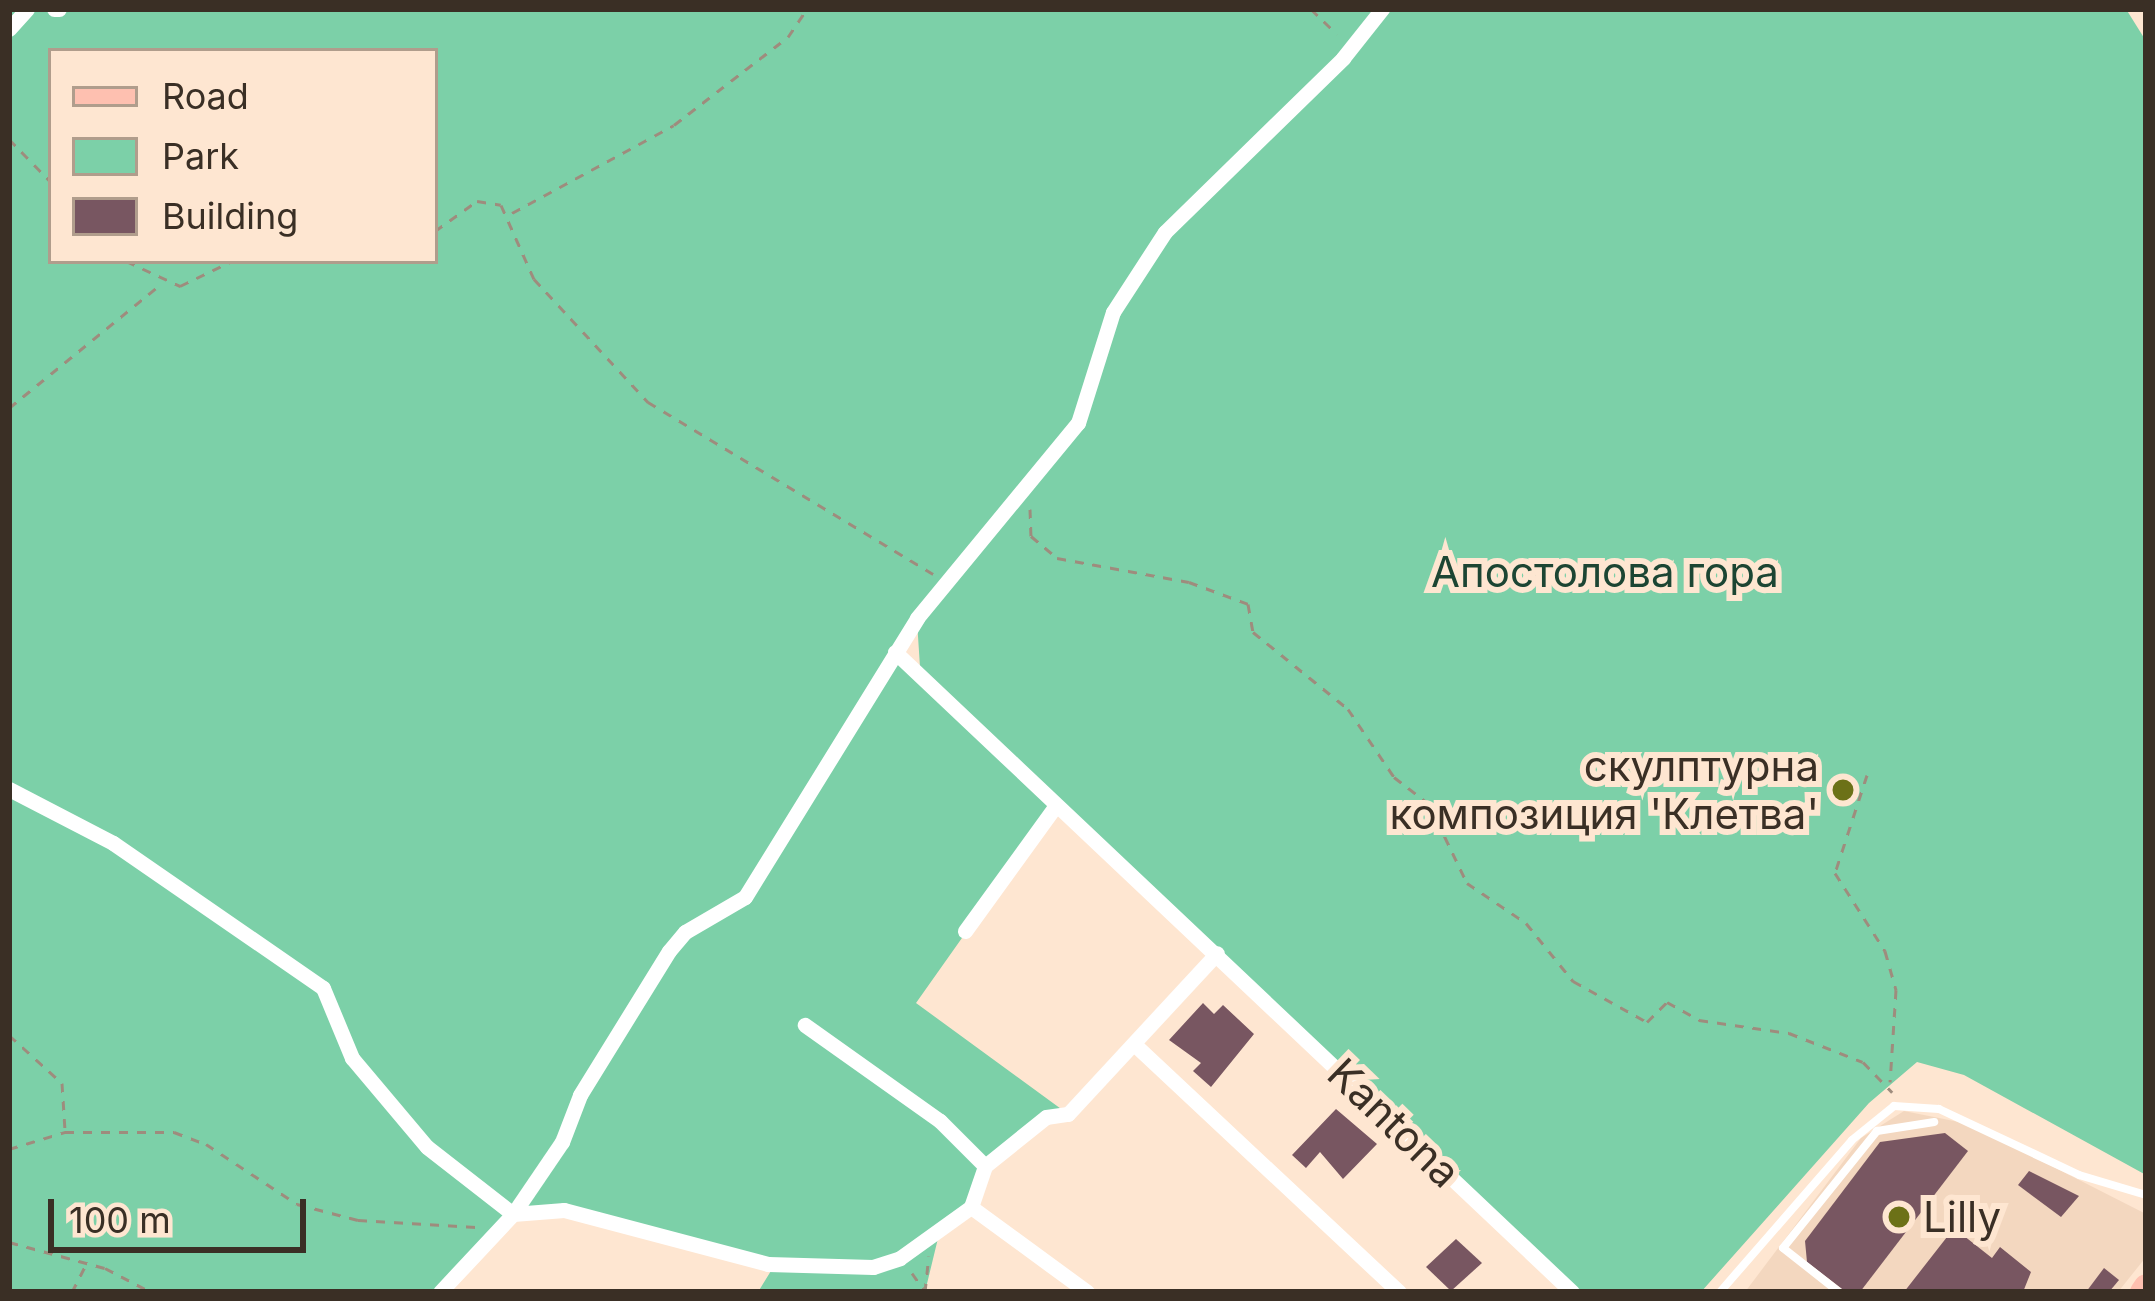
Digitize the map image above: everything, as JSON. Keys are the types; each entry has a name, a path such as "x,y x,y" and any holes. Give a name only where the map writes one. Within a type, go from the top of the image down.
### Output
{"street":[{"path":"9,29 27,9"},
{"path":"440,1292 508,1221 669,951 685,932 745,896 944,582 1032,481 1089,406 1113,312 1165,232 1343,58 1382,9"},
{"name":"Kantona","path":"896,652 1054,808 1216,953 1572,1292"},
{"path":"9,789 112,843 323,988 352,1058 401,1117 508,1221"},
{"path":"965,931 1054,808"},
{"path":"508,1221 564,1210 768,1264 873,1268 900,1258 971,1207 985,1166 1046,1117 1068,1114 1216,953"},
{"path":"805,1025 940,1121 985,1166"},
{"path":"1134,1044 1399,1292"},
{"path":"971,1207 1087,1292"}],"lane":[{"path":"1720,1292 1852,1140 1894,1106 1939,1109 2079,1175 2146,1195"},
{"path":"1839,1292 1783,1248 1877,1131 1934,1122"}],"path":[{"path":"510,214 674,125 788,37 807,9"},
{"path":"1311,9 1342,39 1343,58"},
{"path":"9,139 48,179"},
{"path":"438,229 477,201 490,199 510,214 533,279 648,402 944,582"},
{"path":"130,264 161,284 200,283 228,264"},
{"path":"9,408 161,284"},
{"path":"1032,481 1028,527 1051,555 1189,583 1249,604 1252,632 1348,709 1394,777 1429,805 1468,883 1526,923 1573,981 1647,1022 1667,1002 1699,1020 1789,1033 1863,1062 1890,1084"},
{"path":"1867,775 1835,873 1885,951 1896,990 1890,1084 1894,1106"},
{"path":"9,1035 62,1083 65,1132"},
{"path":"9,1149 65,1132 174,1132 206,1144 297,1204 358,1220 508,1221"},
{"path":"925,1292 941,1226"},
{"path":"9,1242 86,1264 151,1292"},
{"path":"900,1258 925,1292"},
{"path":"72,1292 86,1264"}],"shaded area":[{"path":"1904,1111 1969,1124 2146,1214 2146,1257 2118,1292 1745,1292 1861,1138"}],"green space":[{"name":"Апостолова гора","path":"9,9 2126,9 2146,41 2146,1175 1964,1075 1917,1062 1869,1103 1701,1292 1575,1292 920,667 917,621 896,653 1054,808 916,1003 1068,1114 1045,1117 985,1166 971,1207 941,1226 925,1292 758,1292 774,1266 564,1210 513,1214 440,1292 9,1292"}],"building":[{"path":"1203,1003 1214,1014 1223,1005 1254,1034 1211,1087 1193,1071 1201,1063 1169,1040"},
{"path":"1336,1109 1377,1144 1343,1179 1320,1152 1306,1168 1292,1155"},
{"path":"1945,1133 1968,1151 1860,1292 1846,1292 1807,1262 1805,1241 1880,1142"},
{"path":"2029,1171 2079,1196 2061,1217 2018,1185"},
{"path":"1954,1228 1992,1258 2000,1247 2031,1272 2023,1292 1904,1292"},
{"path":"1456,1239 1482,1263 1451,1291 1426,1267"},
{"path":"2104,1268 2119,1280 2109,1292 2086,1292"}],"place":[{"name":"скулптурна композиция 'Клетва'","path":"1843,790"},
{"name":"Lilly","path":"1899,1217"}]}
